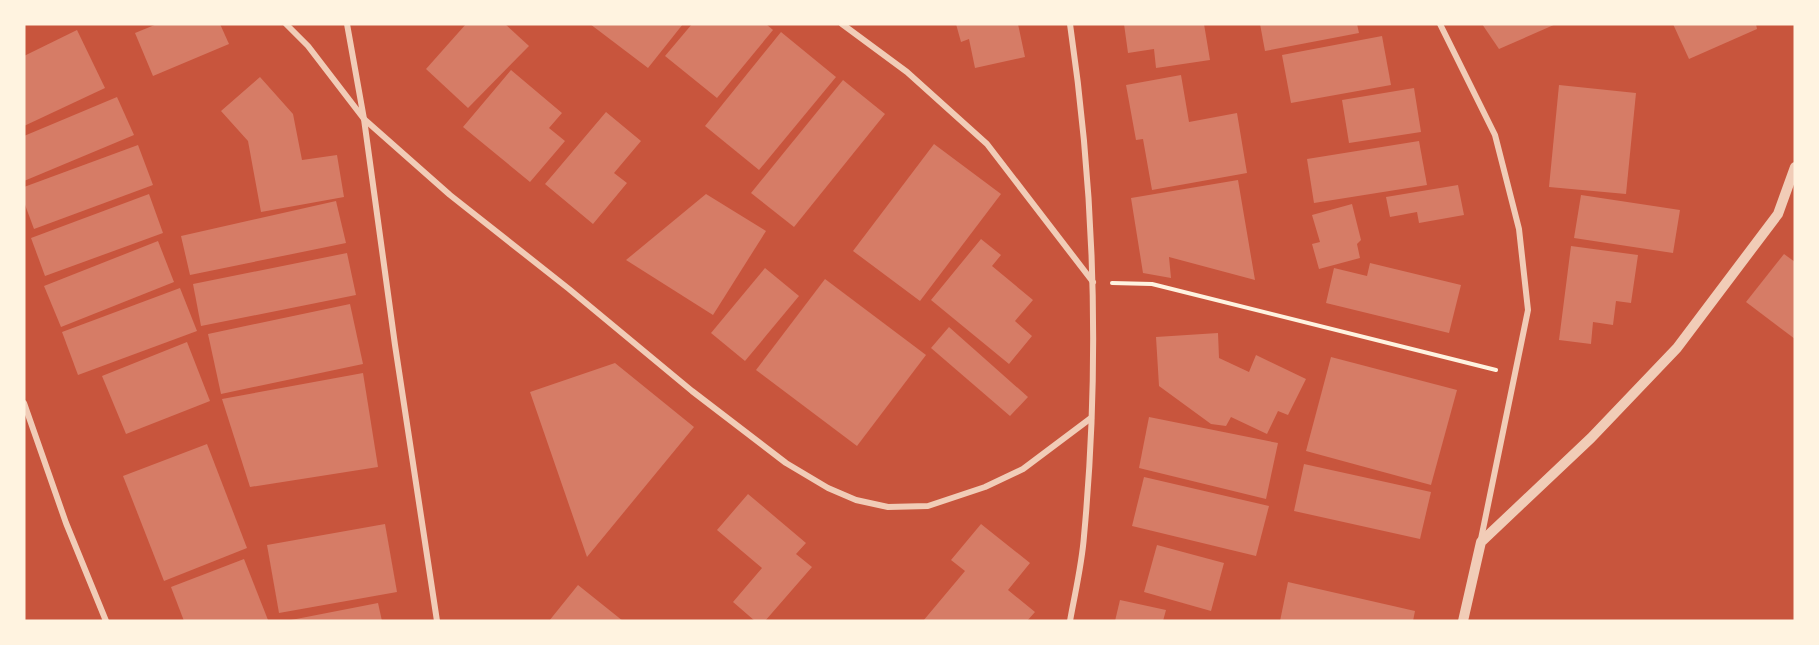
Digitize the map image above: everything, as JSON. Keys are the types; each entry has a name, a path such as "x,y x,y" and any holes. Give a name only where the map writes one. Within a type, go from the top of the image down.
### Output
{"street":[{"path":"286,24 308,46 364,119 450,195 569,289 692,391 786,462 828,489 856,500 888,507 928,506 960,497 1023,469 1091,418"},
{"path":"347,24 364,119 395,345 437,621"},
{"path":"842,24 907,72 987,144 1094,283"},
{"path":"1070,24 1087,171 1095,315 1084,538 1070,621"},
{"path":"1440,24 1496,135 1519,229 1528,310 1463,621"},
{"path":"1481,542 1591,438 1677,348 1778,214 1795,167"},
{"path":"24,403 66,523 106,621"}],"path":[{"path":"1094,283 1152,284 1480,368 1516,374"}],"building":[{"path":"157,24 220,24 229,44 153,76 135,33"},
{"path":"466,24 505,24 529,46 468,108 426,69"},
{"path":"590,24 683,24 648,68"},
{"path":"692,24 766,24 773,30 717,98 665,56"},
{"path":"956,24 1018,24 1025,57 975,68 969,39 961,42"},
{"path":"1124,24 1204,24 1210,60 1156,68 1154,49 1128,53"},
{"path":"1260,24 1357,24 1359,33 1265,51"},
{"path":"1482,24 1556,24 1499,49"},
{"path":"1673,24 1756,24 1757,29 1689,59"},
{"path":"77,30 105,88 24,126 24,56"},
{"path":"781,32 836,77 759,170 705,126"},
{"path":"1382,36 1391,85 1291,103 1282,55"},
{"path":"511,70 562,113 549,128 565,141 530,182 463,127"},
{"path":"1181,75 1189,122 1237,113 1247,173 1152,190 1143,139 1136,140 1126,85"},
{"path":"260,77 293,114 302,160 337,155 344,197 261,212 248,141 221,111"},
{"path":"843,80 885,114 794,227 751,193"},
{"path":"1559,85 1636,93 1626,194 1549,187"},
{"path":"1414,88 1421,132 1349,143 1342,100"},
{"path":"117,97 134,135 24,181 24,136"},
{"path":"606,112 641,141 614,173 627,183 593,224 545,184"},
{"path":"1419,141 1427,185 1314,203 1307,159"},
{"path":"934,144 1001,194 920,301 853,251"},
{"path":"138,145 153,185 34,229 24,202 24,187"},
{"path":"1238,180 1255,280 1169,257 1171,278 1143,273 1131,198"},
{"path":"1458,185 1464,215 1419,223 1417,212 1390,217 1386,197"},
{"path":"149,194 163,233 45,276 31,238"},
{"path":"706,194 766,231 713,315 626,260"},
{"path":"1581,195 1680,210 1673,253 1574,238"},
{"path":"336,201 346,243 190,275 181,236"},
{"path":"1352,204 1361,240 1357,244 1360,258 1319,269 1312,244 1320,242 1312,215"},
{"path":"981,239 1001,255 992,266 1033,300 1015,321 1032,336 1009,364 931,300"},
{"path":"158,241 174,282 61,327 44,286"},
{"path":"1571,246 1638,255 1631,303 1616,301 1613,325 1593,322 1591,344 1559,340"},
{"path":"347,253 356,295 201,326 193,284"},
{"path":"1784,254 1795,262 1795,339 1746,302"},
{"path":"1370,263 1461,285 1449,333 1326,303 1334,268 1367,276"},
{"path":"765,268 799,296 745,361 711,333"},
{"path":"825,279 926,355 857,446 756,370"},
{"path":"180,288 197,331 78,375 62,332"},
{"path":"350,304 363,364 221,394 208,334"},
{"path":"949,327 1028,397 1010,416 931,348"},
{"path":"1218,333 1219,358 1249,372 1256,355 1306,379 1288,415 1278,411 1267,434 1231,417 1226,426 1211,424 1159,386 1156,337"},
{"path":"187,342 210,401 126,434 102,376"},
{"path":"1331,357 1457,390 1431,485 1306,451"},
{"path":"615,363 694,427 587,557 530,392"},
{"path":"363,373 378,467 250,487 222,399"},
{"path":"1149,417 1278,443 1266,499 1139,468"},
{"path":"207,444 247,548 164,581 123,476"},
{"path":"1304,464 1431,492 1420,539 1294,511"},
{"path":"1144,477 1269,506 1256,556 1132,526"},
{"path":"748,494 806,543 796,554 812,567 765,621 755,621 733,602 762,568 717,530"},
{"path":"385,524 397,592 279,613 267,545"},
{"path":"981,524 1030,563 1008,590 1035,612 1027,621 923,621 965,571 951,560"},
{"path":"1157,545 1224,563 1211,611 1144,592"},
{"path":"244,559 268,620 184,621 171,587"},
{"path":"1288,582 1415,611 1413,621 1280,621"},
{"path":"578,585 623,621 549,621"},
{"path":"1120,600 1166,610 1163,621 1115,621"},
{"path":"378,603 382,621 291,621 291,620"}]}
